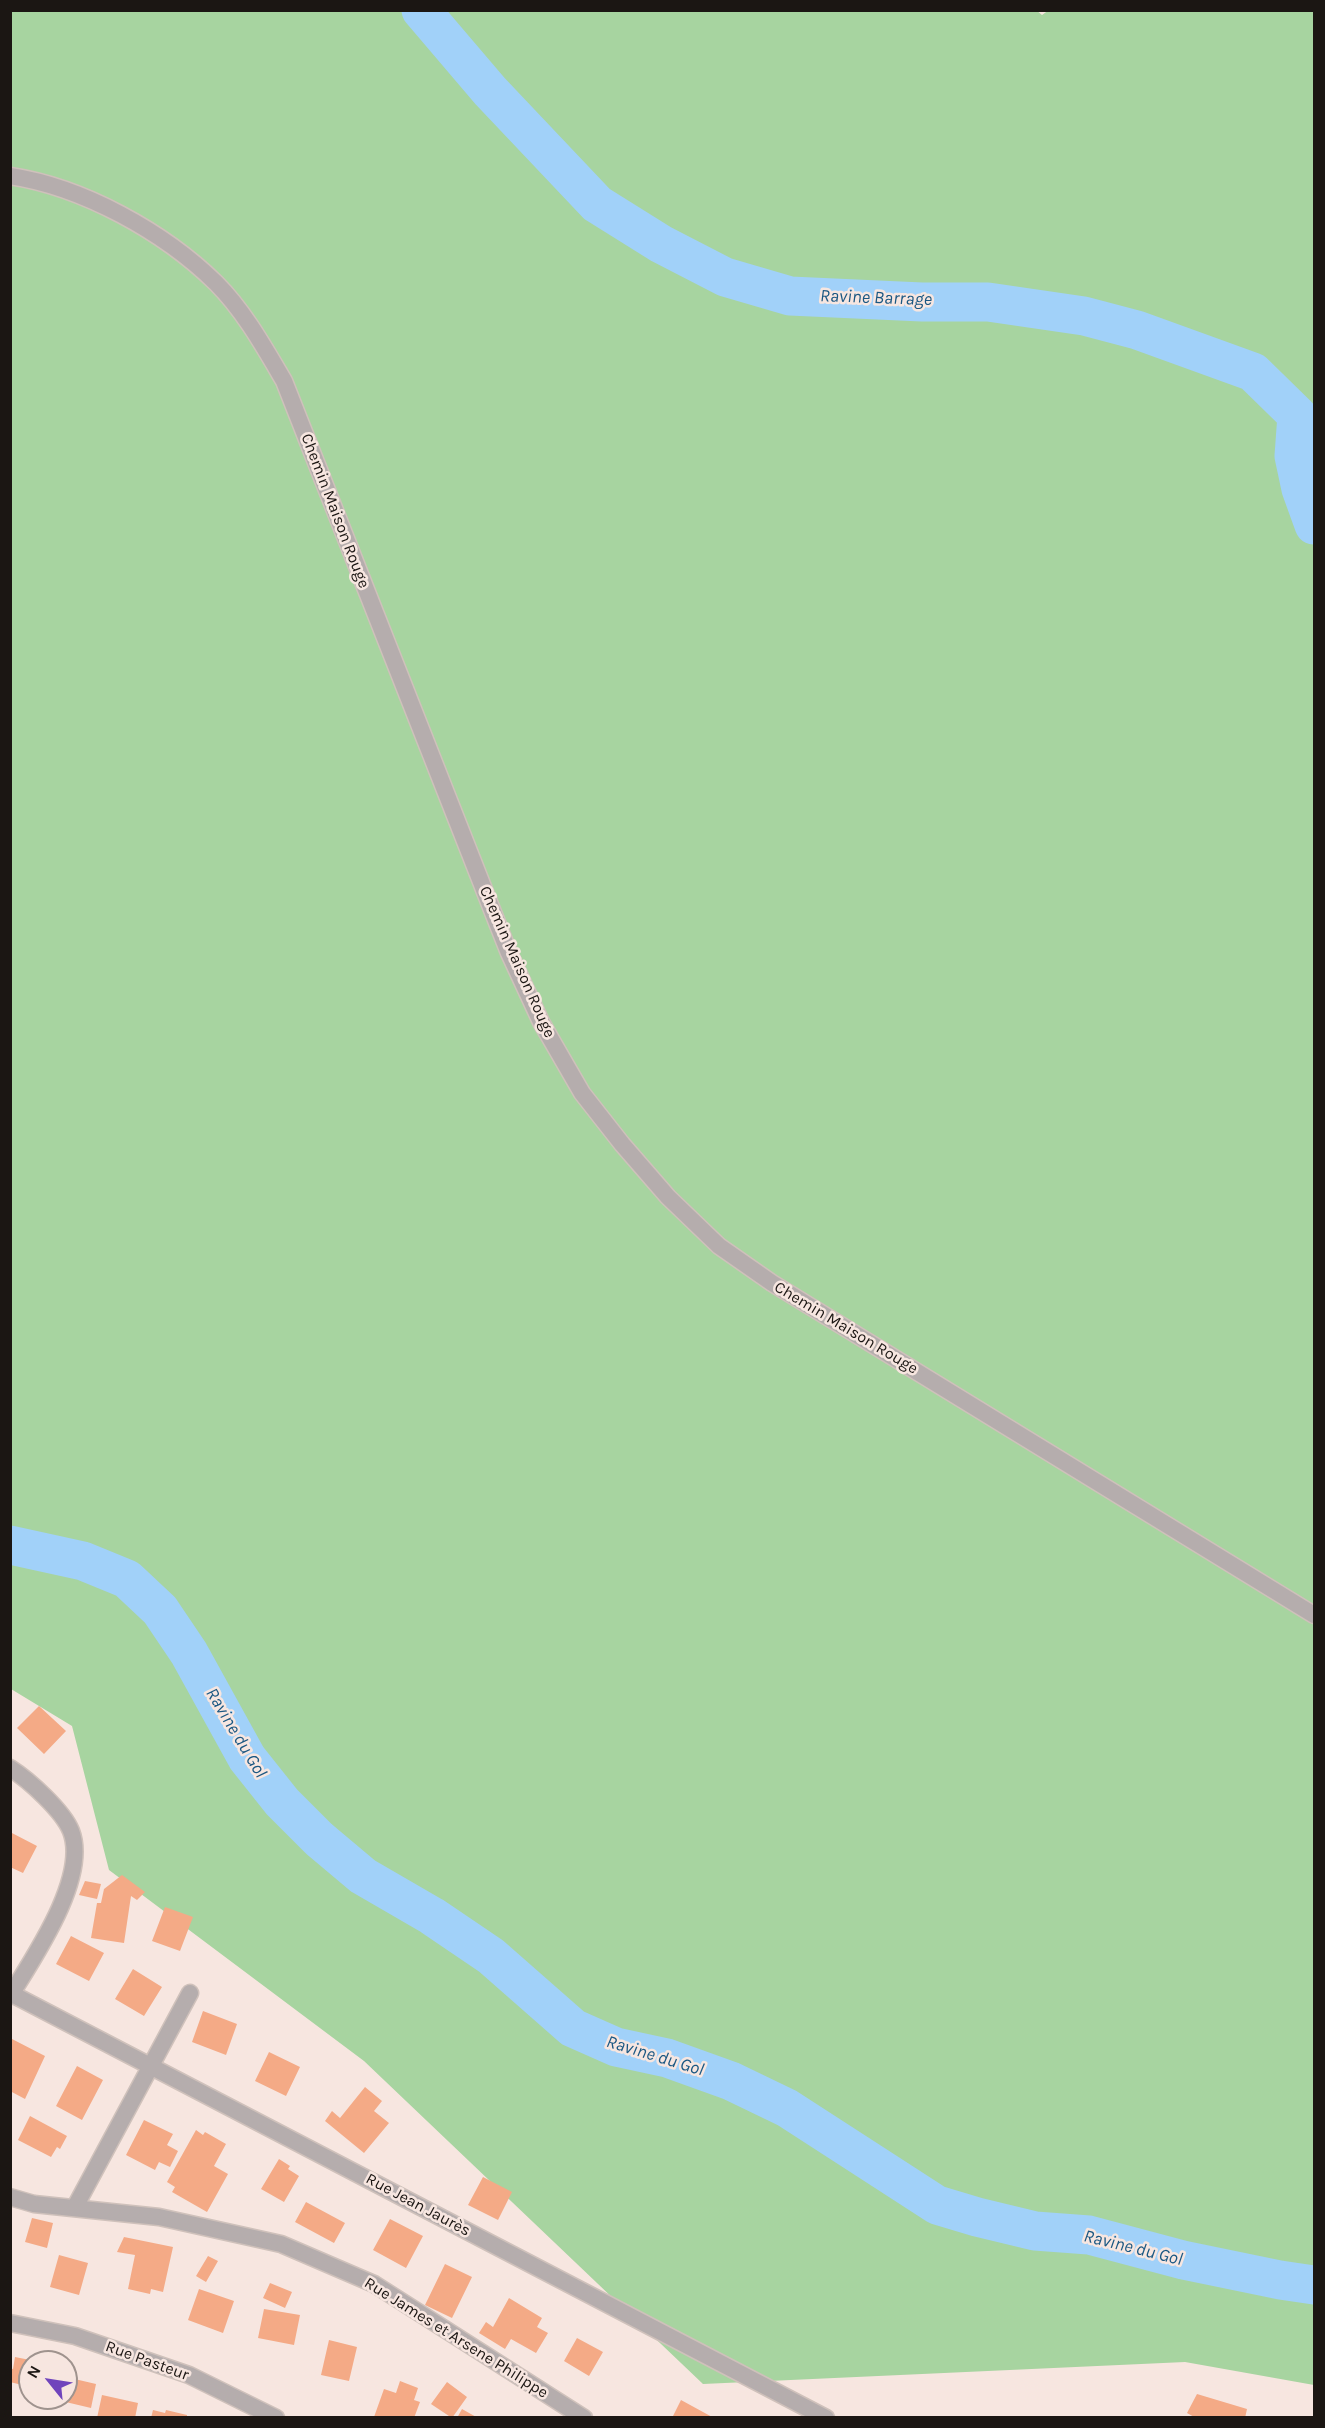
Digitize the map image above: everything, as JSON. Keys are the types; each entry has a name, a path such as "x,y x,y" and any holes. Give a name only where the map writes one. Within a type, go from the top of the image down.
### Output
{"street":[{"name":"Chemin Maison Rouge","path":"10,176 33,179 90,201 158,234 216,283 254,329 284,381 505,942 541,1023 582,1093 668,1197 719,1246 772,1284 1314,1615"},
{"path":"10,1768 50,1802 71,1831 74,1849 74,1869 66,1897 11,1994"},
{"path":"75,2207 190,1993"},
{"name":"Rue Jean Jaurès","path":"11,1994 826,2418"},
{"name":"Rue James et Arsene Philippe","path":"10,2197 34,2204 159,2217 281,2244 374,2284 584,2418"},
{"name":"Rue Pasteur","path":"10,2323 75,2336 189,2375 276,2418"}],"green space":[{"path":"1036,10 1042,15 1049,10 1314,11 1314,2385 1185,2362 703,2384 364,2061 109,1870 72,1726 11,1689 11,11"}],"building":[{"path":"39,1706 66,1731 44,1754 17,1728"},
{"path":"10,1832 37,1846 23,1873 10,1867"},
{"path":"122,1875 145,1892 137,1900 131,1896 124,1943 91,1938 97,1903 101,1903 104,1889"},
{"path":"85,1881 101,1884 97,1899 79,1895"},
{"path":"165,1907 193,1917 180,1951 152,1941"},
{"path":"71,1936 104,1953 89,1981 56,1964"},
{"path":"133,1969 162,1987 144,2016 115,1999"},
{"path":"203,2011 237,2024 226,2055 192,2042"},
{"path":"12,2039 45,2056 25,2099 10,2091"},
{"path":"269,2052 300,2067 286,2096 255,2081"},
{"path":"77,2066 103,2080 82,2120 56,2106"},
{"path":"365,2087 382,2101 374,2111 389,2123 364,2153 325,2121 332,2111 340,2118"},
{"path":"30,2116 67,2136 60,2149 57,2147 51,2157 18,2140"},
{"path":"144,2120 173,2134 167,2145 178,2151 170,2167 159,2162 155,2170 126,2155"},
{"path":"196,2130 203,2135 205,2132 226,2144 214,2166 228,2174 207,2212 172,2192 175,2187 167,2182"},
{"path":"279,2159 299,2176 284,2202 261,2189"},
{"path":"483,2177 512,2192 498,2220 468,2205"},
{"path":"306,2202 345,2223 334,2243 295,2222"},
{"path":"32,2218 53,2223 47,2248 25,2242"},
{"path":"390,2219 423,2236 406,2268 373,2250"},
{"path":"124,2237 173,2247 163,2292 151,2289 150,2294 128,2289 135,2255 117,2252"},
{"path":"59,2255 88,2263 79,2295 50,2287"},
{"path":"208,2256 218,2261 206,2282 196,2276"},
{"path":"445,2264 472,2277 452,2318 425,2305"},
{"path":"270,2283 292,2292 285,2308 263,2298"},
{"path":"199,2289 234,2301 223,2333 188,2320"},
{"path":"509,2298 542,2318 537,2327 548,2333 536,2353 511,2339 505,2349 479,2333 486,2322 493,2327"},
{"path":"264,2309 300,2315 294,2345 258,2338"},
{"path":"577,2338 603,2352 589,2376 564,2361"},
{"path":"329,2340 357,2347 349,2381 321,2375"},
{"path":"15,2357 18,2358 18,2384 10,2382 10,2368 13,2369"},
{"path":"78,2380 96,2384 91,2408 78,2405"},
{"path":"400,2381 418,2388 414,2400 420,2402 414,2418 374,2417 384,2389 396,2393"},
{"path":"447,2382 467,2397 452,2418 431,2404"},
{"path":"1197,2394 1247,2409 1245,2418 1196,2418 1187,2413"},
{"path":"102,2395 138,2403 135,2418 97,2418"},
{"path":"681,2400 714,2418 672,2418"},
{"path":"462,2409 478,2418 457,2418"},
{"path":"153,2410 165,2413 166,2410 187,2415 187,2418 151,2418"}],"waterway":[{"name":"Ravine Barrage","path":"421,10 490,91 597,204 661,244 725,277 790,296 922,302 988,302 1084,316 1137,330 1253,372 1297,415 1294,456 1301,489 1314,525"},
{"name":"Ravine du Gol","path":"10,1545 83,1561 127,1579 160,1610 189,1653 247,1758 282,1802 319,1839 363,1876 432,1916 491,1956 573,2028 616,2047 667,2058 731,2081 787,2108 937,2205 1035,2231 1089,2235 1183,2260 1314,2285"}]}
